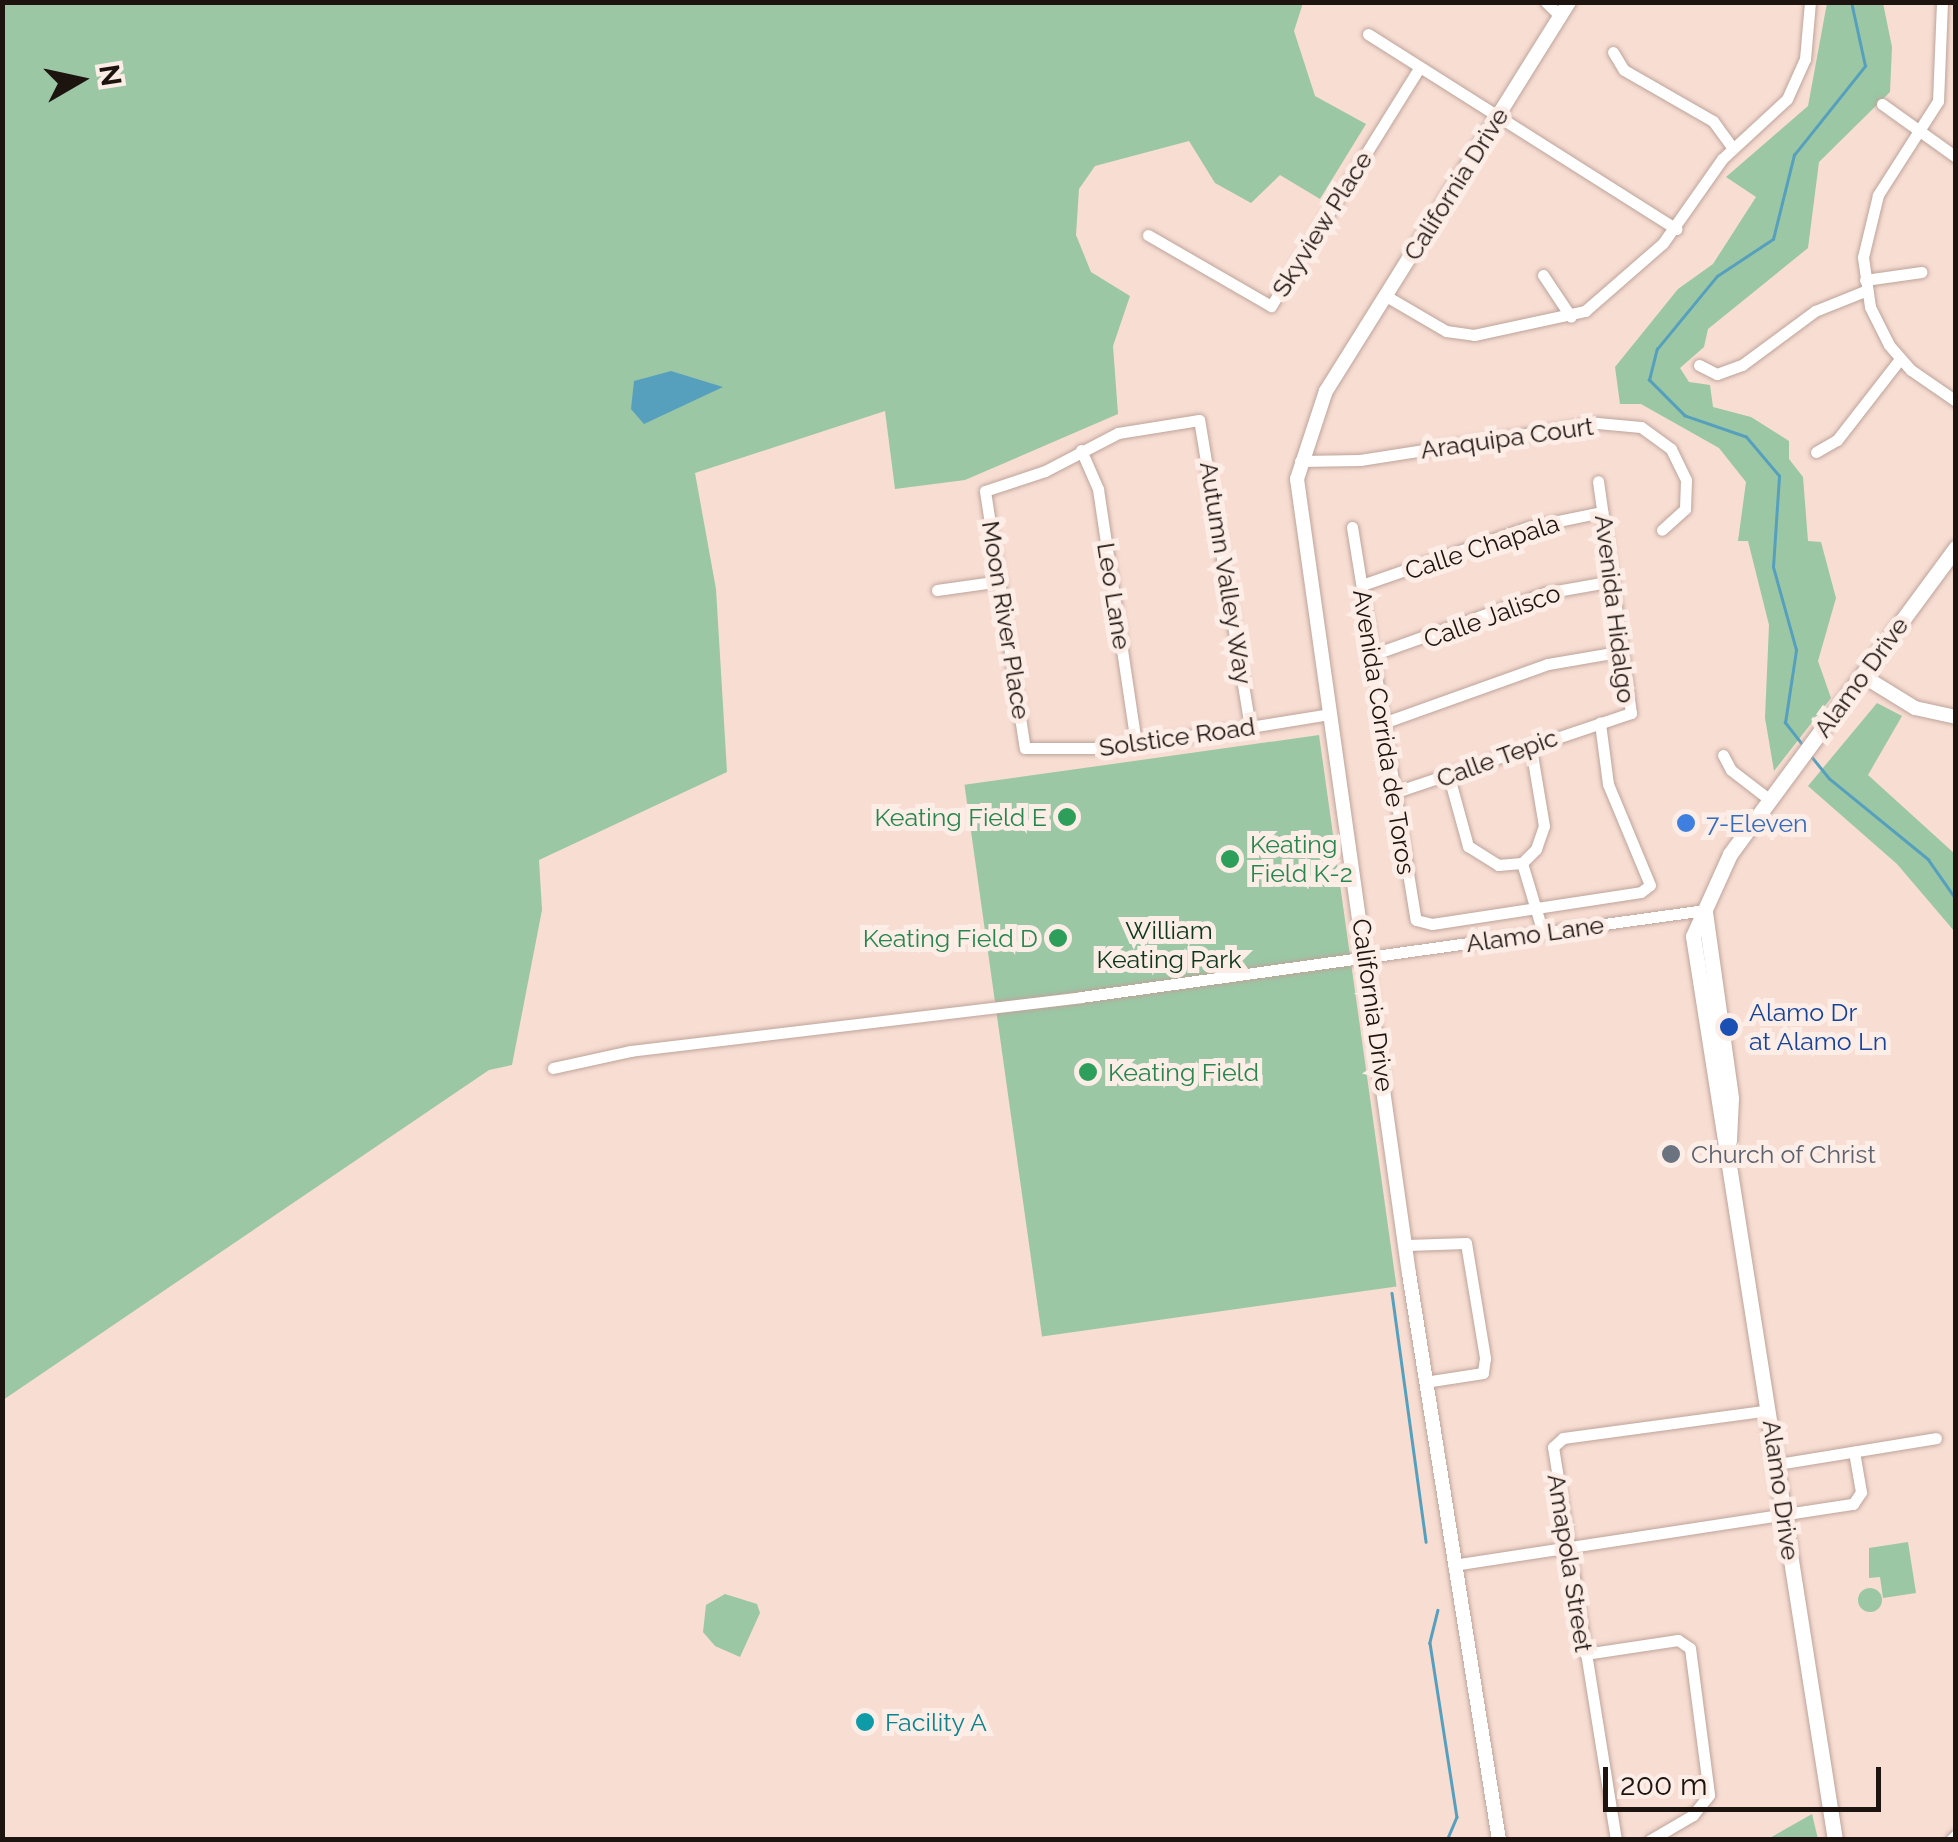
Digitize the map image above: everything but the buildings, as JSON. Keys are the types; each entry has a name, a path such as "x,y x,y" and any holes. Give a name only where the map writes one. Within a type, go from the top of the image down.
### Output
{"main road":[{"name":"Alamo Drive","path":"1835,1840 1728,1140 1718,1118 1700,1012 1693,936 1721,869 1956,546"},
{"name":"Alamo Drive","path":"1705,910 1734,1120 1728,1140"},
{"path":"1700,1012 1734,1120"}],"street":[{"path":"1546,2 1564,9"},
{"path":"1386,296 1458,333 1571,317 1676,229 1732,147 1777,110 1798,80 1810,2"},
{"path":"1942,2 1943,83 1920,132 1872,210 1865,285 1900,360 1956,401"},
{"name":"California Drive","path":"1499,1840 1453,1566 1366,958 1298,521 1300,461 1326,391 1564,9"},
{"path":"1368,34 1417,71 1676,229"},
{"path":"1941,46 1956,45"},
{"path":"1613,52 1624,70 1713,121 1732,147"},
{"name":"Skyview Place","path":"1148,235 1260,304 1273,304 1417,71"},
{"path":"1882,104 1956,157"},
{"path":"1699,365 1717,374 1742,365 1814,311 1865,285 1921,272"},
{"path":"1542,274 1571,317"},
{"path":"1816,452 1837,440 1900,360"},
{"name":"Autumn Valley Way","path":"1082,450 1118,433 1198,420 1250,727"},
{"name":"Araquipa Court","path":"1300,461 1360,460 1597,423 1641,427 1671,450 1686,480 1685,509 1662,530"},
{"name":"Moon River Place","path":"1025,748 985,491 1082,450"},
{"name":"Leo Lane","path":"1082,450 1098,489 1136,744"},
{"name":"Avenida Hidalgo","path":"1536,908 1642,892 1650,885 1608,784 1600,723 1631,712 1598,481"},
{"name":"Calle Chapala","path":"1362,585 1528,526 1602,512"},
{"name":"Avenida Corrida de Toros","path":"1352,527 1416,920 1432,924 1536,908"},
{"path":"937,590 1000,581"},
{"name":"Calle Jalisco","path":"1372,654 1545,593 1613,582"},
{"path":"1383,723 1548,664 1624,651"},
{"path":"1864,676 1915,708 1956,717"},
{"name":"Solstice Road","path":"1025,748 1042,753 1136,744 1329,714"},
{"name":"Calle Tepic","path":"1393,792 1449,777 1600,723"},
{"path":"1449,777 1468,846 1498,865 1522,863 1536,850 1544,826 1531,748"},
{"path":"1723,755 1731,770 1770,800"},
{"path":"1522,863 1543,933"},
{"name":"Alamo Lane","path":"554,1068 630,1051 1366,958 1705,910"},
{"path":"1407,1246 1466,1243 1485,1358 1482,1374 1425,1382"},
{"name":"Amapola Street","path":"1616,1840 1553,1449 1559,1440 1770,1410"},
{"path":"1778,1464 1936,1438"},
{"path":"1453,1566 1853,1504 1861,1492 1854,1452"},
{"path":"1584,1654 1673,1640 1690,1648 1709,1795 1693,1815 1650,1840"}],"green space":[{"path":"3,3 1303,3 1294,31 1315,96 1366,124 1320,199 1280,175 1251,203 1215,183 1189,141 1095,166 1079,189 1076,235 1091,272 1130,296 1113,346 1118,414 965,480 895,489 885,411 695,473 716,589 727,772 539,860 542,910 512,1065 489,1070 3,1400"},
{"path":"1827,3 1883,3 1892,47 1890,92 1819,162 1808,248 1708,329 1704,347 1680,368 1689,382 1710,385 1713,407 1751,417 1789,441 1789,459 1803,477 1808,541 1821,542 1836,598 1818,661 1831,698 1774,771 1765,718 1769,625 1748,541 1738,541 1746,482 1719,448 1641,404 1620,404 1615,367 1678,289 1713,264 1756,197 1726,177 1808,106"},
{"path":"1877,703 1902,716 1868,775 1955,854 1955,932 1897,864 1808,786"},
{"name":"William Keating Park","path":"1319,735 1397,1287 1042,1336 964,785"},
{"path":"1908,1542 1916,1593 1883,1598 1880,1577 1869,1578 1869,1548"},
{"path":"1870,1588 1882,1600 1870,1612 1858,1600"},
{"path":"725,1594 757,1604 760,1613 740,1657 715,1646 703,1632 706,1605"},
{"path":"1812,1814 1818,1839 1768,1839"}],"water":[{"path":"671,371 723,387 644,424 631,409 634,381"}],"waterway":[{"path":"1804,747 1785,723 1796,650 1773,567 1779,476 1746,437 1685,416 1649,380 1657,349 1717,276 1773,239 1794,155 1865,66 1851,2"},
{"path":"1812,757 1830,779 1928,859 1956,899"},
{"path":"1392,1293 1426,1542"},
{"path":"1438,1610 1430,1643 1457,1817 1447,1840"}],"place":[{"name":"Keating Field E","path":"1067,817"},
{"name":"7-Eleven","path":"1686,823"},
{"name":"Keating Field K-2","path":"1230,859"},
{"name":"Keating Field D","path":"1058,938"},
{"name":"Alamo Dr at Alamo Ln","path":"1729,1027"},
{"name":"Keating Field","path":"1088,1072"},
{"name":"Church of Christ","path":"1671,1154"},
{"name":"Facility A","path":"865,1722"}]}
